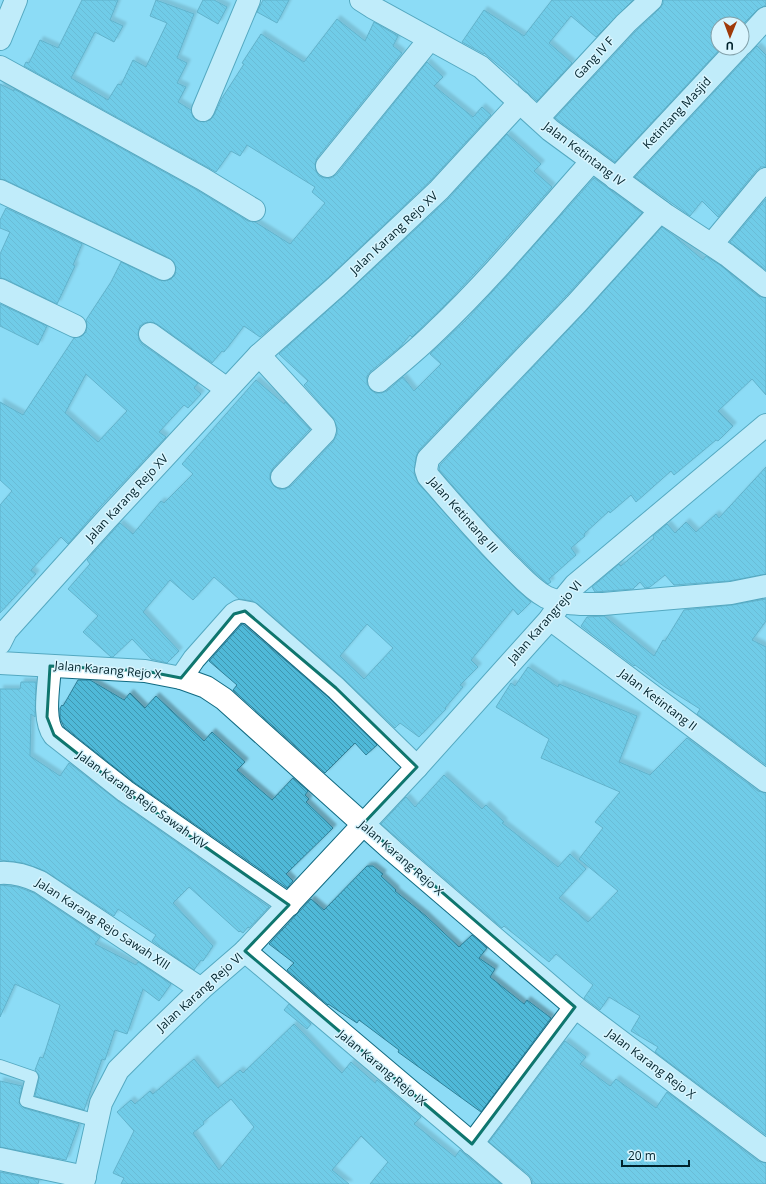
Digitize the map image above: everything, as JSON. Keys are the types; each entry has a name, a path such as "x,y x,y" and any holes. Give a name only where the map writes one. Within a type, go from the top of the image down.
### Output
{"street":[{"path":"0,39 16,0"},
{"path":"202,110 250,0"},
{"name":"Jalan Ketintang IV","path":"361,0 481,66 550,130 660,211 727,254 766,286"},
{"name":"Gang IV F","path":"538,118 626,23 651,0"},
{"path":"750,35 766,18"},
{"path":"327,166 430,39"},
{"name":"Ketintang Masjid","path":"616,179 731,56"},
{"path":"0,67 203,179 254,210"},
{"name":"Jalan Karang Rejo XV","path":"0,643 6,631 106,520 259,355 337,286 439,190 520,102"},
{"path":"379,381 436,332 474,293 592,161"},
{"path":"712,244 766,179"},
{"path":"0,191 164,269"},
{"name":"Jalan Ketintang III","path":"660,211 577,303 428,459 426,465 428,476 503,560 531,587 546,596 556,610 583,604 603,604 731,593 766,586"},
{"path":"0,290 75,326"},
{"path":"150,334 227,389"},
{"path":"259,355 324,426 325,430 324,433 282,477"},
{"name":"Jalan Karangrejo VI","path":"363,824 417,767 556,610 575,585 766,425"},
{"name":"Jalan Ketintang II","path":"556,610 766,780"},
{"path":"181,678 194,659 234,614 239,611 250,613 336,688 417,767"},
{"name":"Jalan Karang Rejo X","path":"0,663 145,671 181,678 206,687 224,699 363,824 575,1007 766,1151"},
{"name":"Jalan Karang Rejo Sawah XIV","path":"50,666 47,717 50,729 54,735 125,791 288,905"},
{"name":"Jalan Karang Rejo VI","path":"84,1181 101,1103 118,1070 200,989 245,951 363,824"},
{"name":"Jalan Karang Rejo Sawah XIII","path":"0,873 10,872 26,876 40,882 200,989"},
{"name":"Jalan Karang Rejo IX","path":"245,951 520,1184"},
{"path":"472,1144 575,1007"},
{"path":"0,1159 84,1181"}],"lane":[{"path":"0,1066 32,1077 26,1101 97,1121"}],"highlighted area":[{"path":"245,611 336,688 417,767 363,824 575,1007 472,1144 245,951 289,905 125,791 54,735 47,717 50,666 145,671 181,678 234,614"}],"building":[{"path":"82,0 118,0 110,20 123,26 114,42 95,32 71,78 108,100 118,84 121,85 133,60 146,67 167,23 150,16 156,0 194,14 177,58 187,63 177,83 186,87 178,102 191,110 193,117 198,121 204,122 210,120 214,115 222,98 244,64 242,63 261,34 304,62 337,19 365,41 374,22 398,36 393,46 402,53 317,158 315,164 316,171 319,176 325,178 331,178 337,174 427,62 443,77 434,86 473,117 482,107 491,115 430,181 329,277 260,337 244,326 224,352 222,351 212,363 157,324 151,322 144,323 140,326 138,333 139,340 142,344 198,383 194,388 201,394 188,408 184,405 159,432 166,437 100,507 68,544 61,537 31,570 36,574 0,613 0,505 12,491 0,480 0,402 23,415 74,338 82,336 86,332 86,320 111,282 121,262 159,280 165,281 171,279 175,275 176,268 174,262 169,258 5,180 0,179 0,84 14,91 14,89 197,190 248,221 255,222 290,244 325,203 312,192 315,187 247,145 240,156 231,151 216,172 24,66 26,62 29,63 40,40 58,48","holes":["86,374 127,411 98,442 65,413"]},
{"path":"203,0 214,0 227,7 218,24 197,12"},
{"path":"263,0 289,0 277,23 257,12"},
{"path":"552,0 633,0 596,37 571,16 549,43 572,63 537,101 518,84 519,82 484,53 462,42 484,10 524,36"},
{"path":"663,0 766,0 766,5 757,10 750,17 710,16 710,56 714,56 615,162 555,118 663,4"},
{"path":"757,46 766,55 766,167 761,167 756,171 718,217 702,201 690,216 635,177 748,56 750,56 750,54"},
{"path":"507,134 541,164 534,171 552,187 448,302 412,337 410,335 400,347 371,371 367,376 367,383 370,389 375,393 387,391 403,377 414,391 441,364 430,354 466,320 594,178 642,213 568,294 419,450 416,457 414,474 419,484 482,555 531,602 518,615 513,609 471,660 478,667 460,685 463,687 445,708 446,709 419,737 400,723 395,728 344,679 258,604 252,601 239,599 214,577 193,600 170,580 143,612 179,651 167,663 151,659 132,639 113,657 111,657 83,632 98,616 68,589 90,564 87,560 120,523 133,534 161,501 164,503 193,474 182,464 256,380 284,404 285,402 310,429 273,468 270,474 270,480 274,486 279,489 285,489 291,486 333,442 337,434 337,427 333,418 304,385 308,381 279,354 448,199","holes":["367,624 393,648 364,679 340,656"]},
{"path":"766,199 766,270 730,242"},
{"path":"6,208 82,244 73,265 75,266 57,304 0,278 0,254 10,232 0,228 0,220"},
{"path":"662,227 703,260 706,256 720,265 758,296 766,298 766,395 752,379 718,411 733,426 718,441 716,440 674,475 671,471 636,502 631,495 610,513 609,511 571,548 576,555 549,579 551,582 548,584 489,527 439,470 440,465 586,311"},
{"path":"0,304 47,326 38,345 0,326"},
{"path":"766,467 766,574 729,581 674,585 665,575 650,587 645,588 640,582 633,589 595,592 592,587 619,564 621,566 654,538 653,536 667,524 675,533 686,522 696,532 716,514 719,518"},
{"path":"766,599 766,621 752,640 766,647 766,765 697,714 700,709 665,687 635,665 634,666 581,626 587,617 604,616 654,656 663,640 665,641 684,610 732,605"},
{"path":"242,624 328,697 377,745 366,755 355,743 325,773 233,690 237,685 209,661"},
{"path":"528,667 558,687 559,684 637,716 619,762 650,775 687,738 758,791 766,793 766,1135 655,1052 658,1047 631,1031 640,1016 609,997 600,1010 584,998 593,985 556,954 549,962 504,926 502,928 381,824 406,797 415,807 444,775 482,809 486,805 504,822 502,823 558,867 570,854 586,869 559,898 588,922 618,891 579,859 603,828 595,822 620,792 541,758 549,739 496,707 511,683 515,686"},
{"path":"78,680 90,680 124,700 130,693 145,708 156,696 204,741 212,732 245,762 237,770 272,800 293,778 308,791 305,795 309,799 306,802 333,828 286,874 293,881 287,888 132,781 64,727 60,718 60,708 62,705 63,706"},
{"path":"21,682 36,682 35,717 31,714 30,756 60,776 69,763 118,801 269,907 243,933 240,931 239,932 189,887 173,903 213,946 203,961 201,960 194,970 152,941 156,935 118,909 114,916 45,871 23,863 0,860 0,689 20,689"},
{"path":"367,866 373,866 383,874 381,876 396,890 395,891 426,916 459,947 472,935 487,948 479,958 495,969 490,977 524,1004 527,1000 551,1018 481,1112 398,1052 399,1050 359,1020 357,1023 328,1005 287,970 294,963 269,944 311,899 324,910"},
{"path":"0,885 18,887 34,893 100,937 95,944 136,965 138,962 171,984 159,1001 143,989 127,1034 115,1030 105,1060 102,1059 84,1110 35,1096 39,1075 35,1070 40,1057 43,1058 60,1005 15,984 0,1017"},
{"path":"289,1004 311,1024 307,1029 284,1010"},
{"path":"294,1024 342,1073 351,1062 375,1083 377,1080 421,1117 414,1124 455,1157 460,1150 501,1184 370,1184 388,1162 361,1136 332,1170 349,1184 121,1184 124,1178 113,1173 134,1131 117,1112 131,1100 135,1104 150,1091 153,1094 194,1059 218,1088 240,1070 243,1073","holes":["231,1099 254,1127 219,1170 193,1133 204,1124 203,1122"]},
{"path":"565,1041 586,1057 580,1064 610,1086 616,1079 656,1108 667,1092 758,1161 766,1163 766,1184 532,1184 532,1179 528,1174 489,1142"},
{"path":"0,1081 22,1086 19,1103 24,1108 79,1124 66,1160 0,1147"},
{"path":"0,1172 39,1180 38,1184 0,1184"}]}
